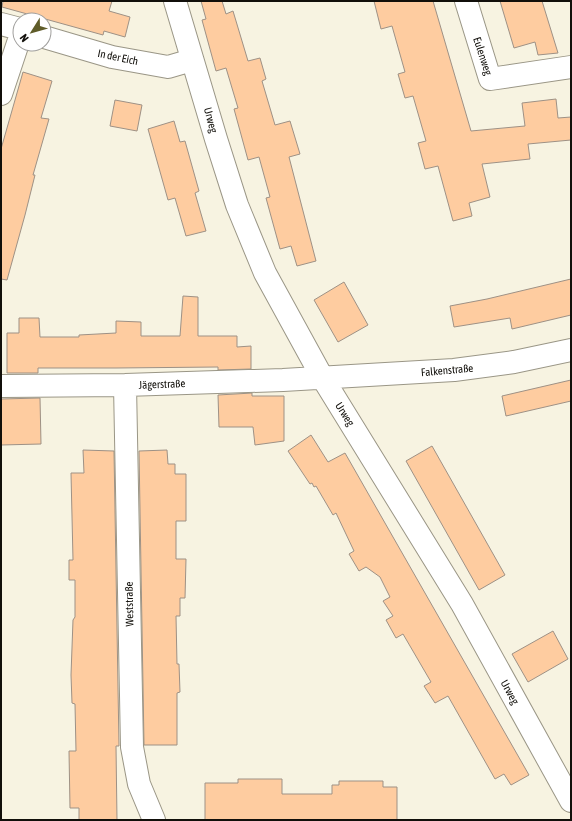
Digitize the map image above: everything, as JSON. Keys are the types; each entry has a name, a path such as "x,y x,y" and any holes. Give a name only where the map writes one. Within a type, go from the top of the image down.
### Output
{"street":[{"name":"Urweg","path":"175,1 237,205 265,273 322,377 462,604 571,801"},
{"name":"Eulenweg","path":"466,1 490,80 571,67"},
{"path":"1,24 12,27"},
{"name":"In der Eich","path":"52,39 112,58 168,67 192,60"},
{"path":"1,94 15,52"},
{"name":"Falkenstraße","path":"322,377 454,370 514,362 571,350"},
{"name":"Jägerstraße","path":"1,386 125,385 283,380 322,377"},
{"name":"Weststraße","path":"125,385 132,747 139,784 154,820"}],"building":[{"path":"3,1 112,1 109,11 130,17 125,37 104,31 103,35 52,21 52,12 20,12 2,7"},
{"path":"201,1 222,1 226,14 233,11 248,61 260,58 266,79 262,81 275,125 290,121 300,154 289,157 316,261 297,266 291,246 280,249 266,198 270,197 259,157 248,160 234,109 238,108 226,68 216,71 202,20 206,19"},
{"path":"374,1 433,1 471,131 525,126 522,103 556,99 558,118 571,117 571,140 528,144 530,159 482,164 490,197 469,203 472,216 453,221 438,166 425,169 418,143 426,141 413,96 405,98 398,74 405,72 392,26 381,29"},
{"path":"500,1 542,1 558,53 538,55 535,42 514,48"},
{"path":"23,72 52,81 41,118 49,119 33,175 35,175 7,280 1,279 1,149"},
{"path":"115,100 142,105 137,131 110,126"},
{"path":"174,121 180,142 185,141 199,191 195,193 206,231 186,236 175,198 168,200 148,129"},
{"path":"571,279 571,315 512,329 510,318 454,327 450,306 487,299"},
{"path":"344,282 368,325 338,342 314,300"},
{"path":"183,296 198,297 198,336 237,336 237,347 251,346 251,369 218,370 218,367 38,368 38,373 7,373 7,333 19,333 19,318 39,318 40,337 79,337 79,335 116,333 116,321 141,322 141,336 180,336"},
{"path":"571,380 571,401 506,416 502,396"},
{"path":"252,393 252,396 284,396 284,441 255,445 253,427 219,427 218,395"},
{"path":"40,398 41,444 1,445 1,399"},
{"path":"311,435 328,462 345,453 529,775 511,785 504,774 495,779 448,696 435,703 424,686 431,682 403,634 396,638 386,620 393,616 383,601 390,597 380,577 366,567 359,571 349,554 354,551 336,513 333,515 316,486 314,487 312,483 310,484 288,451"},
{"path":"432,446 505,575 479,590 406,461"},
{"path":"83,450 114,451 119,746 116,746 117,820 79,820 79,808 70,808 69,751 76,751 75,704 72,703 71,675 73,620 75,617 75,580 69,580 69,560 73,560 71,473 84,473"},
{"path":"167,450 168,464 175,464 175,474 186,474 186,521 176,521 176,559 186,559 185,598 180,598 180,616 176,616 177,664 179,664 180,692 177,693 177,745 144,745 139,451"},
{"path":"553,631 568,659 528,682 512,654"},
{"path":"238,779 282,779 282,794 332,794 332,785 339,785 339,781 383,781 383,787 397,787 397,820 205,820 205,783 238,783"}]}
